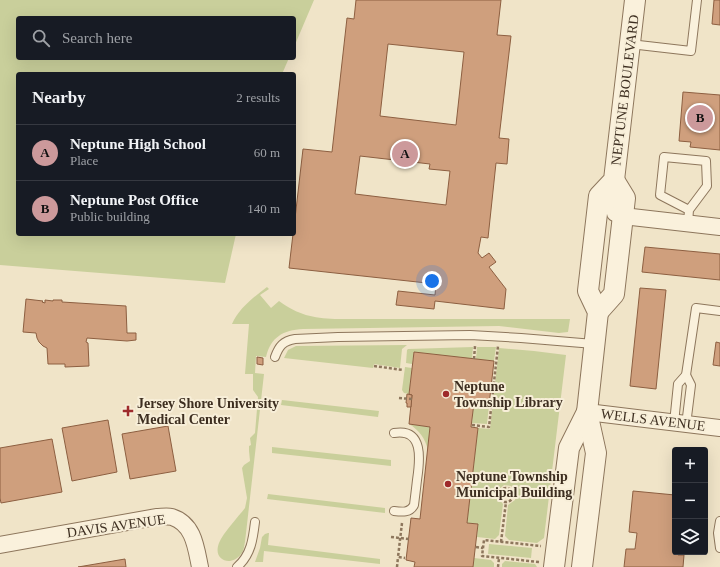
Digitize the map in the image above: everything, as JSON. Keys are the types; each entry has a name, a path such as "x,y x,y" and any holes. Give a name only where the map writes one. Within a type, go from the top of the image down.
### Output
{"street":[{"name":"NEPTUNE BOULEVARD","path":"614,180 625,198 614,294 598,312 588,291 599,196 614,180 635,0"},
{"path":"623,216 688,217 720,227"},
{"path":"582,567 596,453 587,412 598,312"},
{"path":"549,565 568,448 587,412"},
{"name":"WELLS AVENUE","path":"587,412 720,428"},
{"name":"DAVIS AVENUE","path":"0,545 156,517 171,517 180,520 191,533 195,541 200,567"}],"lane":[{"path":"630,44 691,51 697,0"},
{"path":"664,157 706,161 707,186 688,217 660,195 664,157"},
{"path":"680,424 678,384 686,375 696,308 720,311"},
{"path":"275,357 280,346 289,340 338,337 470,336 521,338 595,344"},
{"path":"680,424 691,385 686,375"},
{"path":"394,433 404,432 411,435 418,447 420,459 413,508 407,512 394,511"},
{"path":"720,521 718,533 720,548"},
{"path":"237,567 244,560 250,548 254,534 255,522"}],"path":[{"path":"474,359 475,345"},
{"path":"472,425 489,427 498,345"},
{"path":"374,366 403,370"},
{"path":"399,398 412,399"},
{"path":"507,488 511,490 513,496 512,500 506,502 501,499 500,493 502,490 507,488"},
{"path":"501,542 506,502"},
{"path":"397,567 403,519"},
{"path":"391,537 409,539"},
{"path":"546,546 484,540 482,556 549,565"},
{"path":"476,547 483,548"},
{"path":"398,557 405,558"},
{"path":"498,567 499,558"}],"green space":[{"path":"0,0 314,0 296,42 296,16 16,16 16,60 288,60 283,72 16,72 16,236 236,236 225,283 0,265"},
{"path":"267,287 269,289 260,295 271,308 279,301 299,313 320,318 570,319 568,332 559,333 499,326 303,329 289,331 279,336 271,344 266,357 256,356 255,373 264,374 245,542 241,554 237,558 228,561 221,558 218,554 219,543 245,508 247,498 242,468 250,461 250,438 255,433 258,397 253,390 253,374 245,374 249,324 232,324 243,308"},
{"path":"407,345 402,349 400,368 374,364 373,368 284,358 288,350 296,346"},
{"path":"473,347 472,359 414,352 412,364 406,363 408,349"},
{"path":"477,347 496,347 494,361 476,359"},
{"path":"499,348 566,355 544,538 537,543 509,540 505,536 508,505 515,500 516,492 511,486 504,485 498,490 498,498 503,504 499,535 495,539 477,537 478,524 467,523 478,428 490,429"},
{"path":"405,367 412,368 409,394 404,393 402,390"},
{"path":"282,400 379,411 378,417 281,405"},
{"path":"474,403 489,405 487,424 472,423"},
{"path":"409,424 430,427 428,450 421,435"},
{"path":"272,447 391,460 391,466 272,453"},
{"path":"268,494 385,508 385,513 267,499"},
{"path":"269,533 268,545 380,559 380,564 264,551 263,562 255,562 262,537"},
{"path":"489,544 532,548 531,558 488,554"},
{"path":"474,558 491,560 494,563 494,567 473,567"},
{"path":"505,561 535,564 537,567 502,567 502,564"}],"building":[{"path":"356,0 501,0 497,35 511,36 499,138 509,139 507,164 496,163 488,238 481,237 478,253 482,258 489,253 496,262 489,267 506,289 504,309 435,301 434,309 396,305 398,291 435,295 436,284 289,268 293,236 296,236 296,210 303,149 332,152 347,18 354,19","holes":["388,44 464,52 456,125 380,116","360,156 430,164 429,169 450,171 446,205 355,194"]},
{"path":"714,0 720,0 720,25 712,24"},
{"path":"683,92 720,95 720,150 690,147 691,142 679,141"},
{"path":"645,247 720,254 720,280 642,272"},
{"path":"640,288 666,290 656,389 630,386"},
{"path":"26,299 43,301 42,302 45,303 45,300 62,300 62,302 126,306 127,333 136,333 136,340 127,341 87,338 86,342 88,343 89,366 65,367 65,364 48,364 47,348 39,342 36,333 23,332"},
{"path":"716,342 720,343 720,366 713,365"},
{"name":"Neptune Township Municipal Building","path":"414,352 494,361 489,405 474,403 471,427 478,428 467,523 478,524 473,567 414,567 415,562 406,560 411,518 420,519 430,427 409,424 412,395 409,394"},
{"path":"257,357 263,358 263,365 257,364"},
{"path":"407,394 412,395 411,407 407,407"},
{"path":"108,420 117,472 72,481 62,428"},
{"path":"168,426 176,471 130,479 122,434"},
{"path":"52,439 62,492 1,503 0,448"},
{"path":"633,491 672,495 672,555 684,555 683,567 624,567 626,549 635,549 637,533 629,532"},
{"path":"125,559 126,567 78,567"}],"place":[{"name":"Neptune Post Office","path":"700,118"},
{"name":"Neptune High School","path":"405,154"},
{"name":"Neptune Township Library","path":"446,394"},
{"name":"Jersey Shore University Medical Center","path":"128,411"},
{"name":"Neptune Township Municipal Building","path":"448,484"}]}
